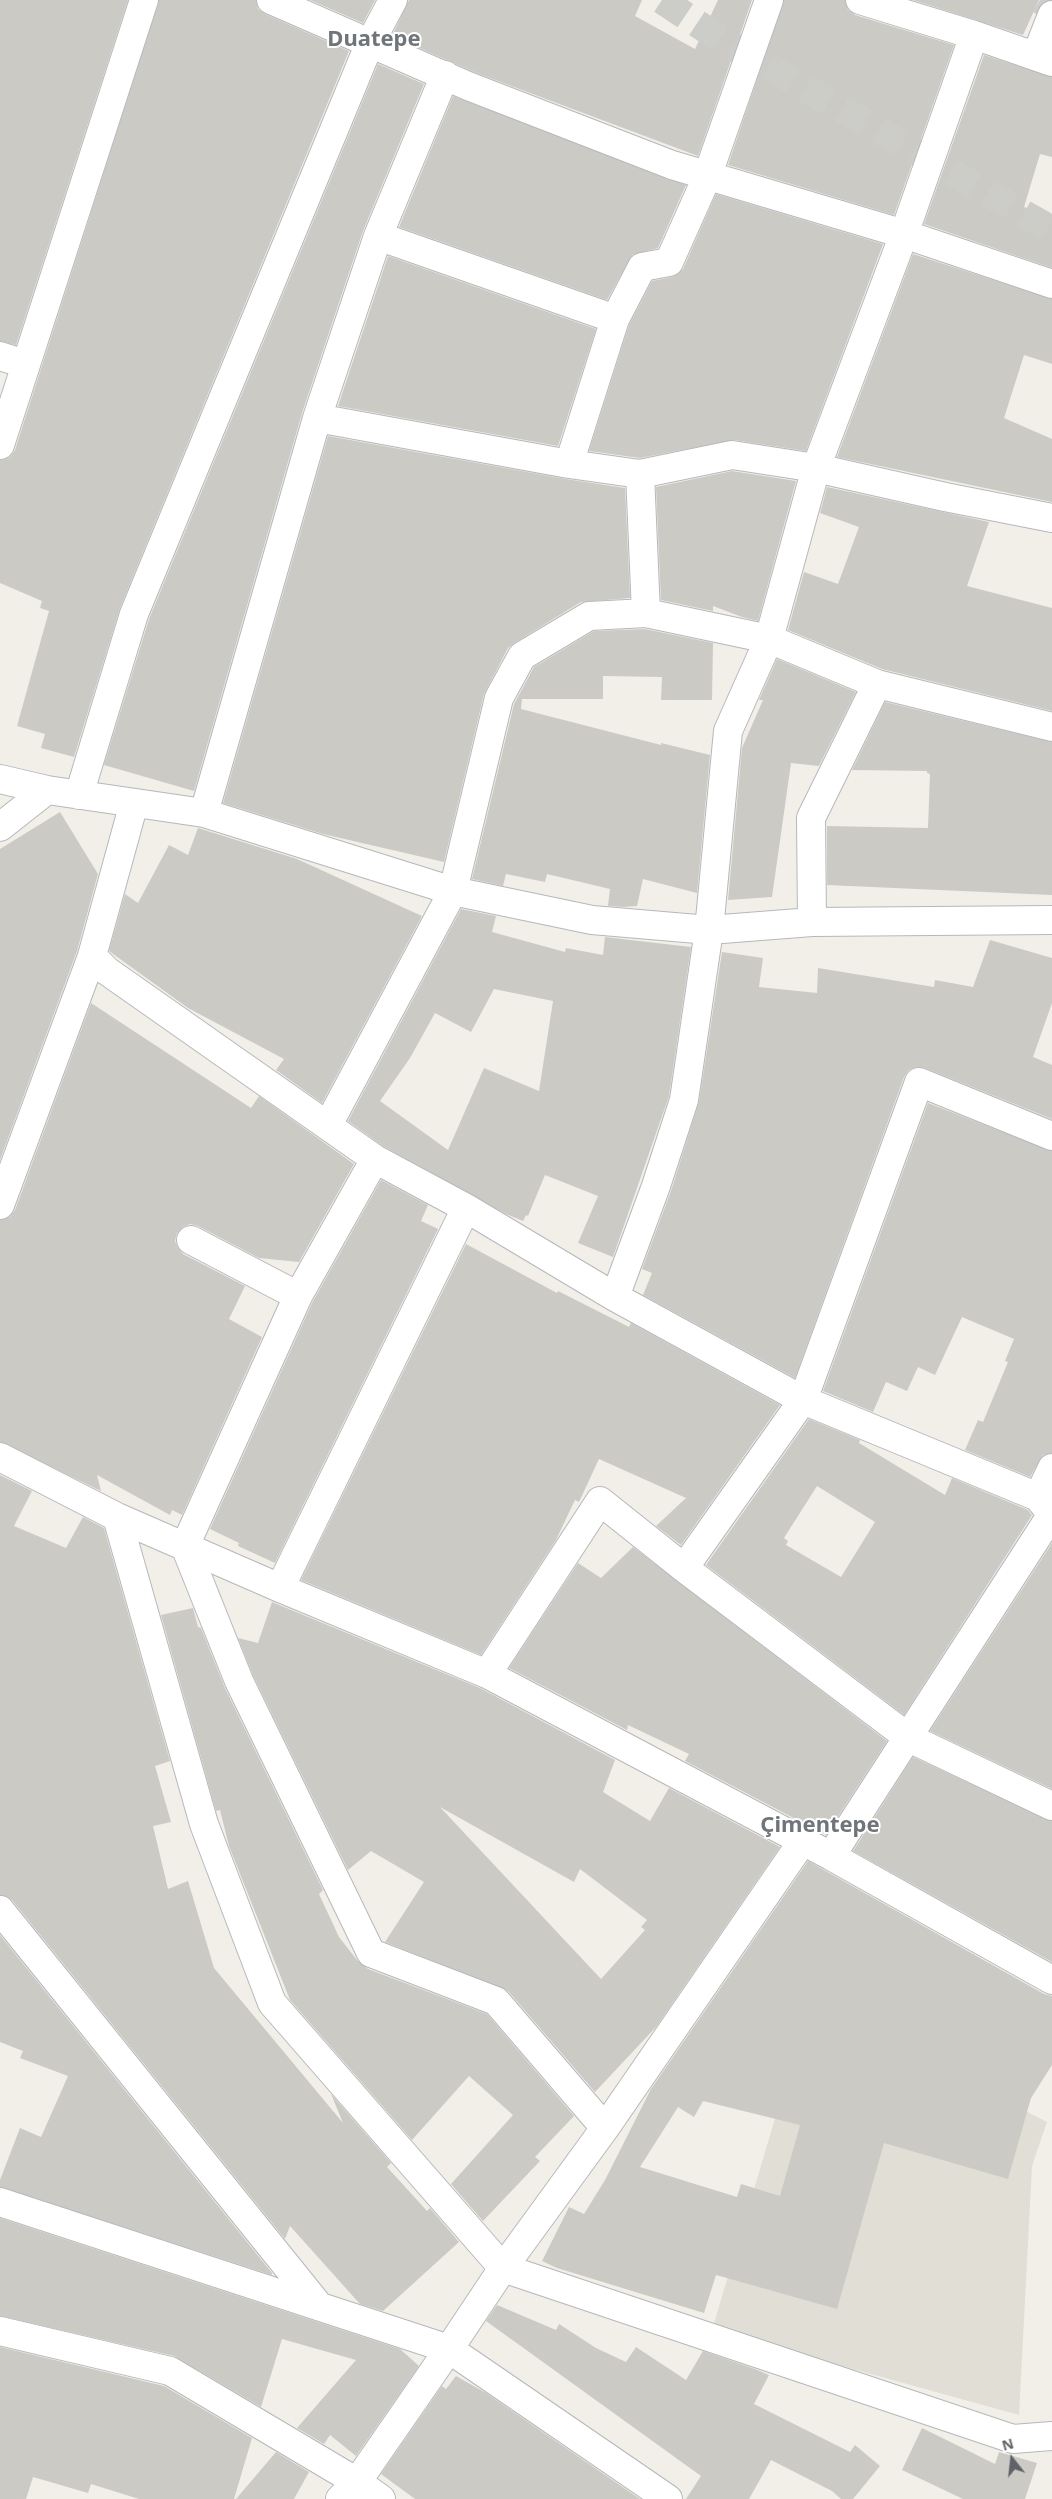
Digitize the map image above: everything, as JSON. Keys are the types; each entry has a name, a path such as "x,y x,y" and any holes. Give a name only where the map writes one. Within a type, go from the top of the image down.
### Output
{"street":[{"path":"0,445 12,360 144,0"},
{"path":"271,0 486,93 707,177 904,234 1052,284"},
{"path":"79,795 134,614 369,44 393,0"},
{"path":"569,464 615,319 642,267 669,262 707,177 769,0"},
{"path":"860,0 1044,59 1052,16"},
{"path":"615,1297 656,1186 684,1100 709,930 728,731 769,639 816,468 904,234 974,35"},
{"path":"204,814 317,418 378,236 445,75"},
{"path":"378,236 615,319"},
{"path":"317,418 569,464 640,474 732,455 816,468 944,497 1052,518"},
{"path":"640,474 646,613"},
{"path":"328,1125 453,891 498,698 522,656 590,616 646,613 769,639 876,684 1052,726"},
{"path":"812,922 811,818 876,684"},
{"path":"0,779 47,790 204,814 453,891 592,920 709,930 812,922 1052,920"},
{"path":"0,827 47,790"},
{"path":"0,1205 92,956 134,803"},
{"path":"92,956 107,971 375,1159 466,1208 615,1297 803,1400 1047,1508"},
{"path":"684,1568 803,1400 919,1082 1052,1136"},
{"path":"375,1159 298,1296 185,1546 239,1681 372,1953 496,2001 605,2128"},
{"path":"280,1588 466,1208"},
{"path":"191,1240 298,1296"},
{"path":"0,1457 117,1517 280,1588 487,1674 831,1856 1052,1980"},
{"path":"831,1856 909,1738 1047,1508 1052,1468"},
{"path":"487,1674 600,1501 684,1568 909,1738 1052,1806"},
{"path":"117,1517 204,1824 272,2004 502,2268 1013,2439 1052,2436"},
{"path":"348,2490 449,2349 502,2268 605,2128 802,1842"},
{"path":"0,1910 319,2306"},
{"path":"0,2202 449,2349 668,2499"},
{"path":"0,2331 170,2371 348,2490 381,2499"}],"shaded area":[{"path":"810,2001 1047,2122 1032,2166 1019,2415 712,2330"}],"building":[{"path":"0,0 128,0 16,345 0,341"},
{"path":"159,0 256,0 258,9 265,14 349,51 120,608 74,757 41,748 45,734 17,726 49,611 40,608 42,601 0,583 0,460 10,457 15,450"},
{"path":"310,0 375,0 363,23"},
{"path":"409,0 642,0 635,16 695,49 718,0 752,0 698,156 474,72 392,36"},
{"path":"784,0 845,0 848,10 855,15 954,45 894,215 728,165"},
{"path":"913,0 1039,0 1023,35"},
{"path":"984,55 1052,77 1052,157 1040,154 1024,207 1052,216 1052,268 924,224"},
{"path":"378,64 424,84 363,231 302,413 194,791 104,765 149,619"},
{"path":"453,96 686,185 658,248 632,255 607,300 399,227"},
{"path":"716,194 883,244 806,451 734,440 640,458 589,451 629,325 652,281 672,277 683,269"},
{"path":"913,254 1052,299 1052,364 1024,355 1004,418 1052,439 1052,502 837,457"},
{"path":"388,256 596,329 558,446 338,406"},
{"path":"328,436 625,488 630,598 581,602 508,648 484,694 444,862 323,834 223,803"},
{"path":"732,471 796,481 758,621 713,606 713,611 661,600 656,487"},
{"path":"827,487 989,522 967,586 1052,608 1052,711 882,669 788,630 804,572 838,584 859,527 820,513"},
{"path":"645,629 713,643 712,700 661,700 662,677 603,676 603,699 522,699 521,709 661,745 661,743 710,755 697,893 643,879 637,906 624,907 608,906 610,889 547,874 545,882 506,874 503,886 472,879 514,704 534,667 594,631"},
{"path":"777,659 856,692 819,766 791,763 772,897 728,900 742,748 763,700 759,700"},
{"path":"885,702 1052,742 1052,895 827,885 827,826 928,828 930,774 927,771 852,770"},
{"path":"60,812 98,874 77,951 0,1160 0,849"},
{"path":"198,828 297,859 422,916 322,1103 276,1070 284,1059 188,1008 109,951 125,894 138,903 169,845 188,855"},
{"path":"461,909 496,916 492,932 565,952 566,948 603,955 605,937 691,947 669,1096 613,1257 578,1243 598,1196 545,1175 528,1216 526,1215 523,1221 506,1214 383,1146 348,1121","holes":["494,989 553,1001 539,1091 484,1068 448,1150 380,1101 410,1058 435,1013 471,1032"]},
{"path":"990,940 1052,958 1052,1003 1033,1057 1052,1065 1052,1119 925,1068 916,1067 909,1070 904,1077 795,1378 643,1295 652,1273 642,1269 671,1191 699,1102 722,952 763,958 759,987 817,993 818,968 934,987 935,980 973,987"},
{"path":"91,1003 251,1108 259,1096 354,1164 299,1262 259,1258 198,1226 190,1224 183,1227 177,1233 175,1241 183,1254 245,1286 229,1319 262,1337 182,1515 172,1510 170,1515 97,1475 101,1491 0,1442 0,1220 10,1217 15,1210"},
{"path":"928,1103 1052,1151 1052,1453 1043,1455 1030,1477 965,1450 978,1420 983,1422 1008,1362 1005,1361 1014,1339 962,1317 935,1375 918,1367 907,1391 886,1382 873,1412 823,1391"},
{"path":"381,1180 428,1205 421,1221 438,1229 275,1563 238,1546 239,1543 210,1529 312,1303"},
{"path":"466,1244 557,1293 558,1291 629,1327 631,1323 780,1405 681,1545 656,1526 686,1498 599,1459 579,1502 575,1500 556,1540 481,1655 301,1580"},
{"path":"809,1419 860,1440 859,1443 945,1495 952,1478 1028,1510 1032,1515 904,1715 706,1565","holes":["817,1486 875,1522 841,1577 786,1545 788,1541 784,1538"]},
{"path":"0,1475 32,1491 14,1526 66,1548 83,1517 104,1528 170,1761 155,1766 171,1822 153,1826 168,1889 188,1881 214,1968 343,2123 331,2094 391,2163 387,2167 427,2211 430,2208 459,2242 383,2311 360,2304 290,2226 285,2239 12,1900 0,1895"},
{"path":"1052,1543 1052,1789 930,1731"},
{"path":"633,1547 887,1741 826,1835 685,1761 689,1754 628,1725 627,1730 509,1668 578,1563 601,1578"},
{"path":"272,1602 480,1688 615,1760 603,1792 650,1821 669,1788 780,1847 656,2027 595,2092 508,1991 385,1942 424,1882 371,1851 348,1870 253,1675 238,1638 258,1643","holes":["440,1807 574,1882 580,1869 647,1920 641,1927 645,1930 601,1979"]},
{"path":"193,1608 198,1627 201,1628 225,1688 323,1890 319,1894 339,1937 357,1960 368,1969 487,2014 574,2116 535,2157 540,2161 483,2221 451,2184 513,2115 469,2076 412,2140 290,2000 229,1846 220,1810 216,1811 161,1615"},
{"path":"913,1757 1052,1821 1052,1962 853,1851"},
{"path":"808,1861 1044,1994 1052,1996 1052,2065 1031,2098 1008,2179 884,2143 837,2309 716,2275 704,2313 557,2268 542,2261 569,2207 584,2214 605,2180 651,2089","holes":["703,2101 800,2125 780,2196 741,2184 737,2197 640,2167 678,2107 694,2117"]},
{"path":"0,1935 272,2275 0,2187 0,2180 20,2128 41,2137 68,2076 20,2058 23,2051 0,2042"},
{"path":"0,2218 400,2349 419,2366 356,2456 330,2435 324,2444 297,2428 356,2360 282,2339 261,2407 174,2356 0,2316"},
{"path":"497,2305 556,2330 559,2324 596,2348 626,2362 636,2347 686,2380 703,2351 755,2369 769,2375 754,2404 850,2452 855,2445 880,2466 853,2499 841,2499 832,2491 771,2460 749,2499 686,2499 701,2476 486,2321"},
{"path":"0,2347 164,2386 252,2438 234,2499 139,2499 91,2484 88,2493 33,2477 26,2499 0,2499"},
{"path":"456,2376 486,2393 640,2499 415,2499 381,2474 442,2386 446,2389"},
{"path":"922,2428 995,2464 999,2452 1037,2463 1025,2499 963,2499 902,2470"},
{"path":"276,2452 309,2472 294,2499 236,2499"}],"tunnel":[{"path":"662,0 722,40 1052,230"},
{"path":"1040,0 1052,7"}],"district":[{"name":"Duatepe","path":"374,40"},
{"name":"Çimentepe","path":"820,1826"}]}
